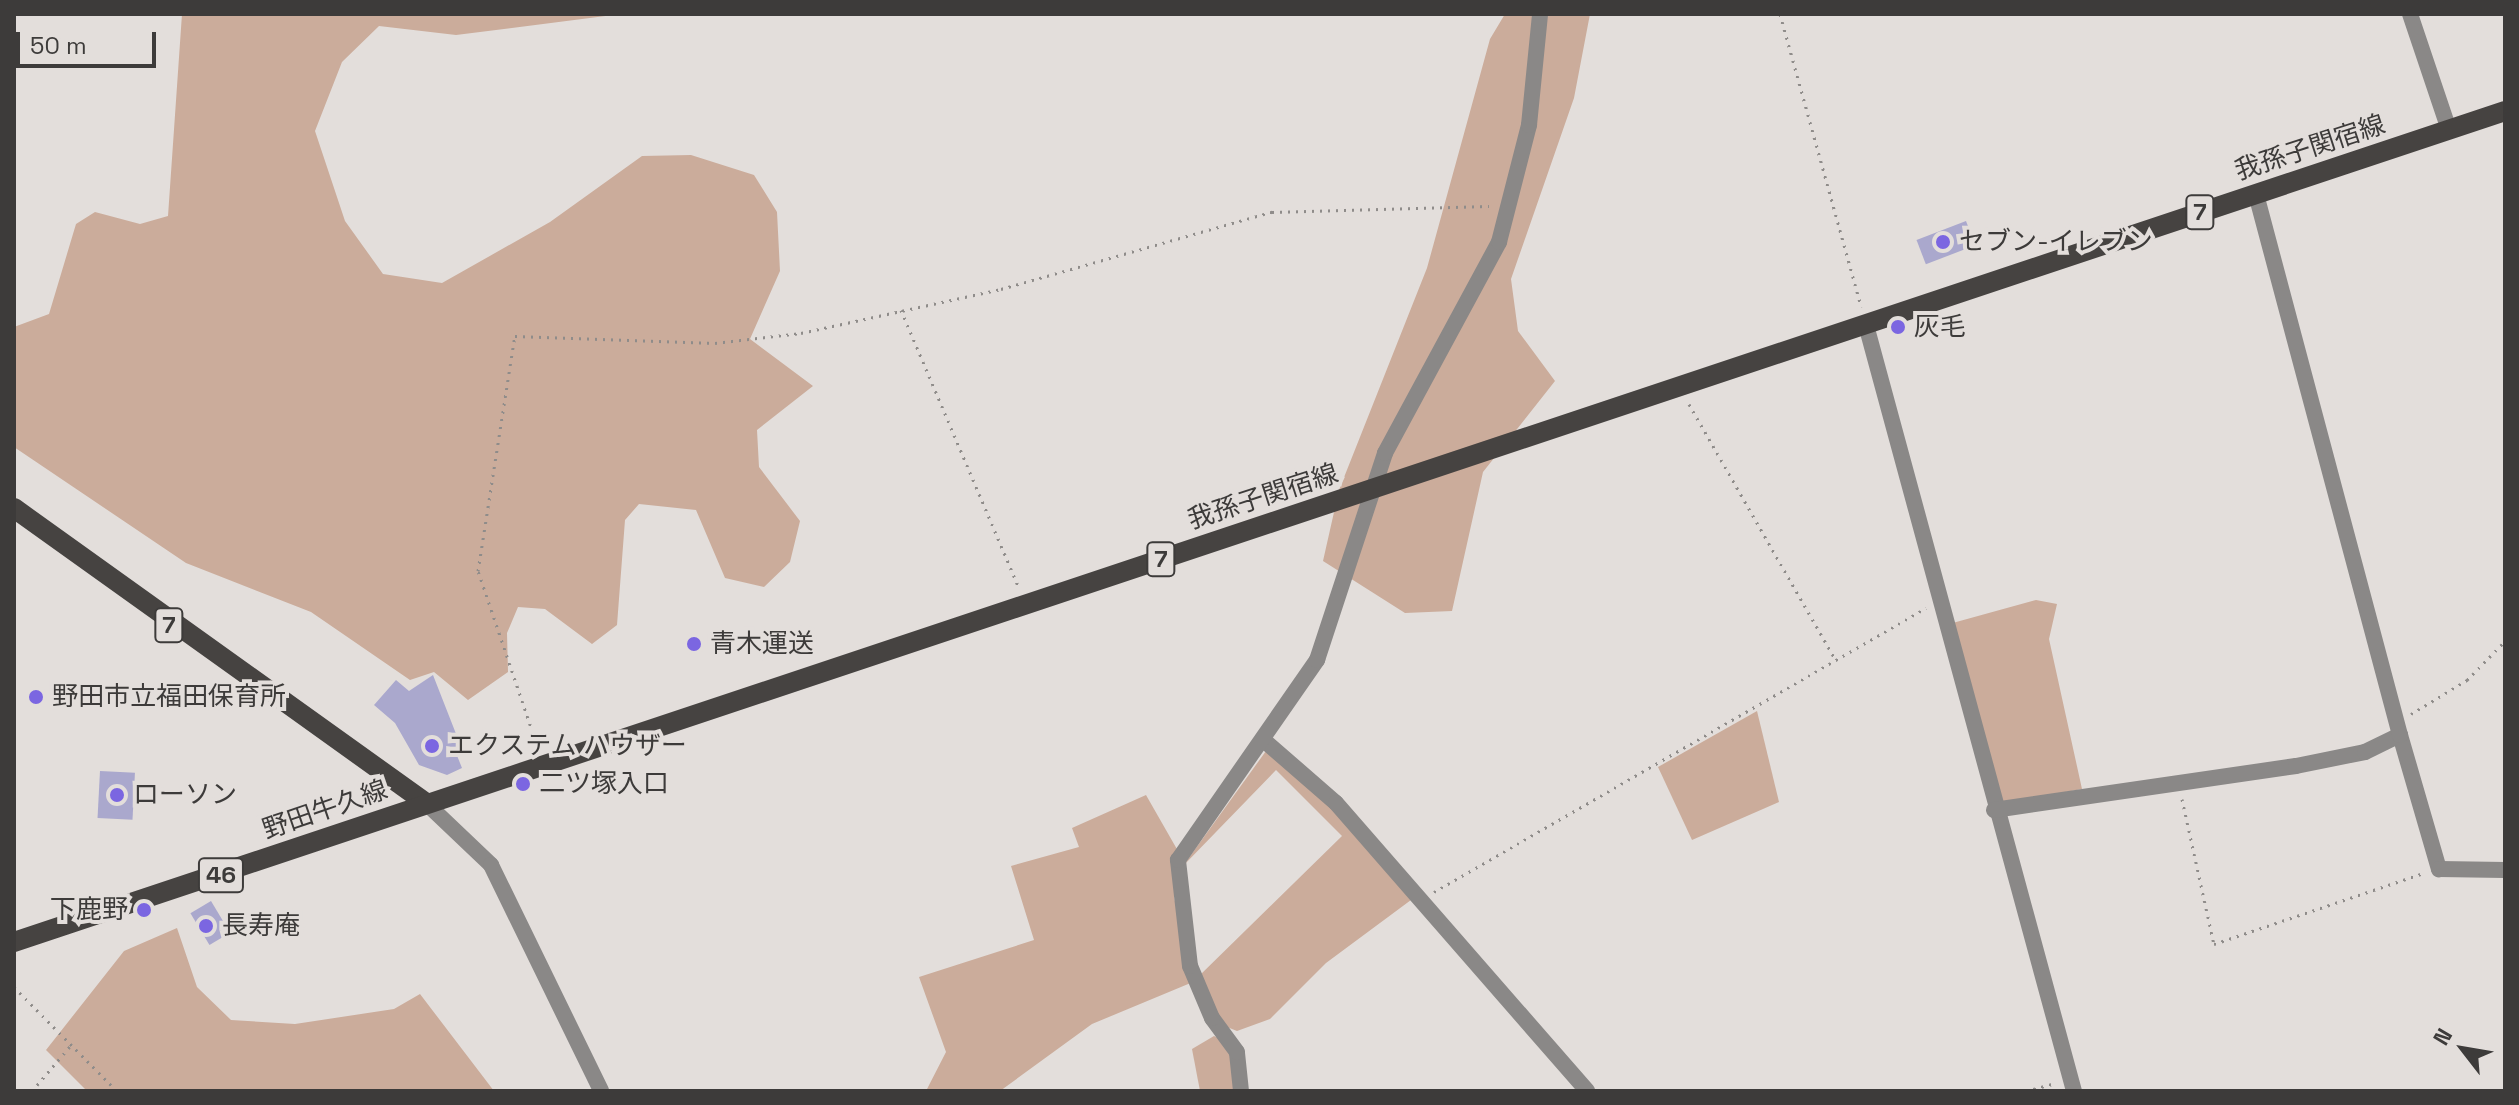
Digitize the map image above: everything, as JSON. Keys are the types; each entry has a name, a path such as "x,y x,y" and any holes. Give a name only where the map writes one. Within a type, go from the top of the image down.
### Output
{"main road":[{"name":"我孫子関宿線","path":"426,803 2505,111"},
{"name":"7","path":"14,508 426,803"},
{"name":"野田牛久線","path":"14,942 426,803"}],"street":[{"path":"1241,1091 1237,1052 1212,1018 1190,966 1178,860 1267,743 1332,624 1371,488 1511,206 1540,14"},
{"path":"2410,14 2449,130"},
{"path":"2256,194 2439,869 2505,870"},
{"path":"1866,325 1994,810 2072,1085"},
{"path":"1994,810 2177,779 2296,766 2365,752 2399,729"},
{"path":"1267,743 1336,803 1587,1091"},
{"path":"426,803 491,865 601,1091"}],"path":[{"path":"1780,14 1866,325"},
{"path":"543,763 478,571 515,336 715,343 901,310 1272,212 1511,206"},
{"path":"901,310 1026,604"},
{"path":"1679,386 1836,661"},
{"path":"1420,900 1939,601"},
{"path":"2399,729 2467,680 2505,641"},
{"path":"2177,779 2214,944 2439,869"},
{"path":"14,987 117,1091"},
{"path":"32,1091 71,1045"},
{"path":"2026,1091 2072,1085"}],"shaded area":[{"path":"182,14 621,14 456,35 379,26 342,62 315,131 345,221 383,274 442,283 550,222 642,156 691,155 754,175 777,212 780,271 750,339 813,386 757,430 759,467 800,521 790,562 764,587 725,578 696,510 639,504 625,520 617,625 592,644 545,609 518,607 507,633 508,672 468,700 434,672 410,680 311,612 186,563 14,447 14,327 49,314 76,224 95,212 140,224 168,216"},
{"path":"1505,14 1590,14 1574,98 1511,279 1518,331 1555,381 1483,472 1452,611 1405,613 1323,561 1339,490 1427,268 1490,39"},
{"path":"2036,600 2057,604 2049,639 2082,789 2001,804 1949,624"},
{"path":"1757,711 1779,802 1692,840 1658,767"},
{"path":"1266,751 1330,803 1411,900 1326,963 1270,1019 1237,1031 1222,1025 1198,977 1342,836 1276,770 1183,866"},
{"path":"1146,795 1178,851 1174,897 1193,982 1092,1024 1000,1091 926,1091 946,1052 919,977 1034,940 1011,866 1079,847 1072,828"},
{"path":"177,928 197,987 231,1020 295,1024 394,1009 420,994 494,1091 87,1091 46,1050 124,951"},
{"path":"1214,1036 1228,1043 1238,1091 1200,1091 1192,1049"}],"building":[{"path":"1966,221 1975,245 1926,264 1917,240"},
{"path":"433,675 460,744 454,748 462,768 447,775 419,765 395,723 374,705 396,680 409,691"},
{"name":"ローソン","path":"100,771 135,773 132,820 98,818"},
{"path":"211,901 230,933 209,945 190,913"}],"place":[{"name":"セブン-イレブン","path":"1943,242"},
{"name":"灰毛","path":"1898,327"},
{"name":"青木運送","path":"694,644"},
{"name":"野田市立福田保育所","path":"36,697"},
{"name":"エクステム ハウザー","path":"432,746"},
{"name":"二ツ塚入口","path":"523,784"},
{"name":"ローソン","path":"117,795"},
{"name":"下鹿野","path":"144,910"},
{"name":"長寿庵","path":"206,926"}]}
